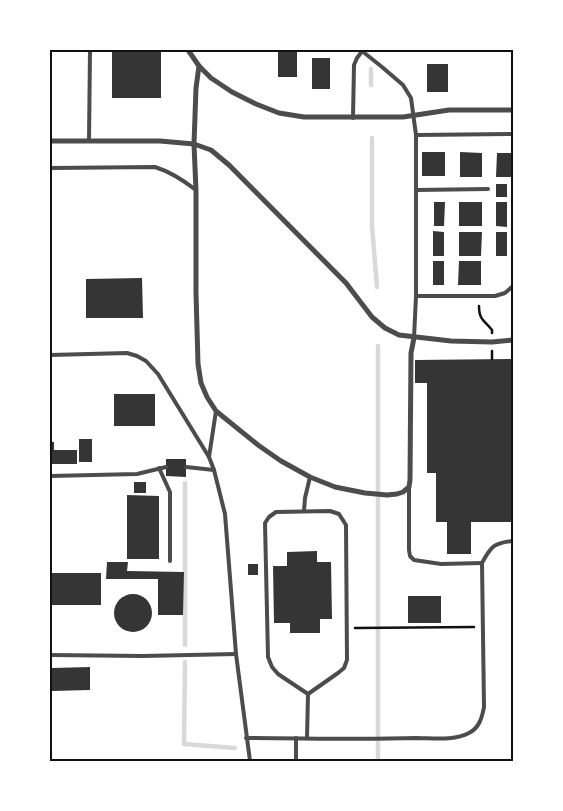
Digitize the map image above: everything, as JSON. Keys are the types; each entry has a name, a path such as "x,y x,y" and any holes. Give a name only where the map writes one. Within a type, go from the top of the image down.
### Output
{"street":[{"path":"188,50 199,66 211,78 232,92 279,113 304,117 353,118 414,116 455,110 513,110"},
{"path":"199,66 196,88 194,144 198,364 201,383 216,411 258,445 281,461 310,477 335,487 365,493 388,495 403,492 409,487 410,480 411,353 414,338"},
{"path":"50,141 160,141 194,144 211,150 230,166 346,283 372,318 385,328 399,335 414,338 492,342 513,340"}],"lane":[{"path":"89,141 90,50"},
{"path":"353,118 354,66 362,51 403,85 411,98 416,135 416,296 414,338"},
{"path":"416,135 513,134"},
{"path":"50,168 155,167 176,175 196,190"},
{"path":"416,190 488,189"},
{"path":"416,296 495,296 505,293 513,286"},
{"path":"50,355 127,353 146,361 158,374 209,457 225,514 236,654 250,761"},
{"path":"209,457 216,411"},
{"path":"50,476 137,474 166,467"},
{"path":"186,467 214,470"},
{"path":"159,468 170,492 170,561"},
{"path":"304,512 310,477"},
{"path":"409,487 408,550 410,556 414,560 441,564 482,563"},
{"path":"330,511 339,514 346,525 347,660 344,668 308,694 278,674 272,667 268,657 265,523 276,512 330,511"},
{"path":"246,738 392,739 457,737 477,727 482,718 484,708 482,563 487,553 496,544 513,540"},
{"path":"50,655 236,654"},
{"path":"307,738 308,694"},
{"path":"296,738 296,761"}],"path":[{"path":"479,297 479,314 481,319 492,330 492,359"},
{"path":"366,628 483,627"}],"building":[{"path":"112,50 161,50 161,98 112,98"},
{"path":"278,50 297,50 297,77 278,77"},
{"path":"312,58 330,58 330,89 312,89"},
{"path":"427,64 448,64 448,92 427,92"},
{"path":"422,152 445,152 445,176 422,176"},
{"path":"460,152 482,153 482,177 460,177"},
{"path":"497,153 513,153 513,177 496,177"},
{"path":"496,184 507,184 507,197 496,197"},
{"path":"434,202 445,202 444,226 434,226"},
{"path":"459,202 482,202 482,226 459,226"},
{"path":"496,202 507,202 507,227 496,226"},
{"path":"433,231 444,232 444,256 433,256"},
{"path":"459,232 482,232 481,256 459,256"},
{"path":"496,232 507,232 507,256 496,256"},
{"path":"433,261 444,261 444,285 433,285"},
{"path":"459,261 481,261 481,285 458,285"},
{"path":"142,278 143,318 86,318 86,279"},
{"path":"513,359 513,522 471,522 471,554 447,554 447,522 436,522 436,473 427,473 427,383 415,383 415,360"},
{"path":"114,394 155,394 155,426 114,426"},
{"path":"79,439 92,439 92,462 79,462"},
{"path":"50,442 54,442 54,450 77,450 77,464 50,464"},
{"path":"166,459 186,459 186,477 166,476"},
{"path":"134,482 146,482 146,493 134,493"},
{"path":"127,495 159,496 159,559 127,559"},
{"path":"317,551 317,562 331,562 332,619 320,619 320,633 290,633 290,623 274,623 273,566 287,566 287,552"},
{"path":"107,562 128,562 127,571 184,572 183,615 158,615 158,579 106,579"},
{"path":"248,564 258,564 258,575 248,575"},
{"path":"50,573 101,573 101,605 50,605"},
{"path":"133,594 146,600 152,613 146,626 133,632 120,626 114,613 120,600"},
{"path":"408,596 441,596 441,623 408,623"},
{"path":"90,667 90,690 52,691 52,668"}],"waterway":[{"path":"371,69 371,85"},
{"path":"372,138 372,226 377,287"},
{"path":"378,346 378,761"},
{"path":"185,483 185,645"},
{"path":"185,662 184,744 235,748"}]}
